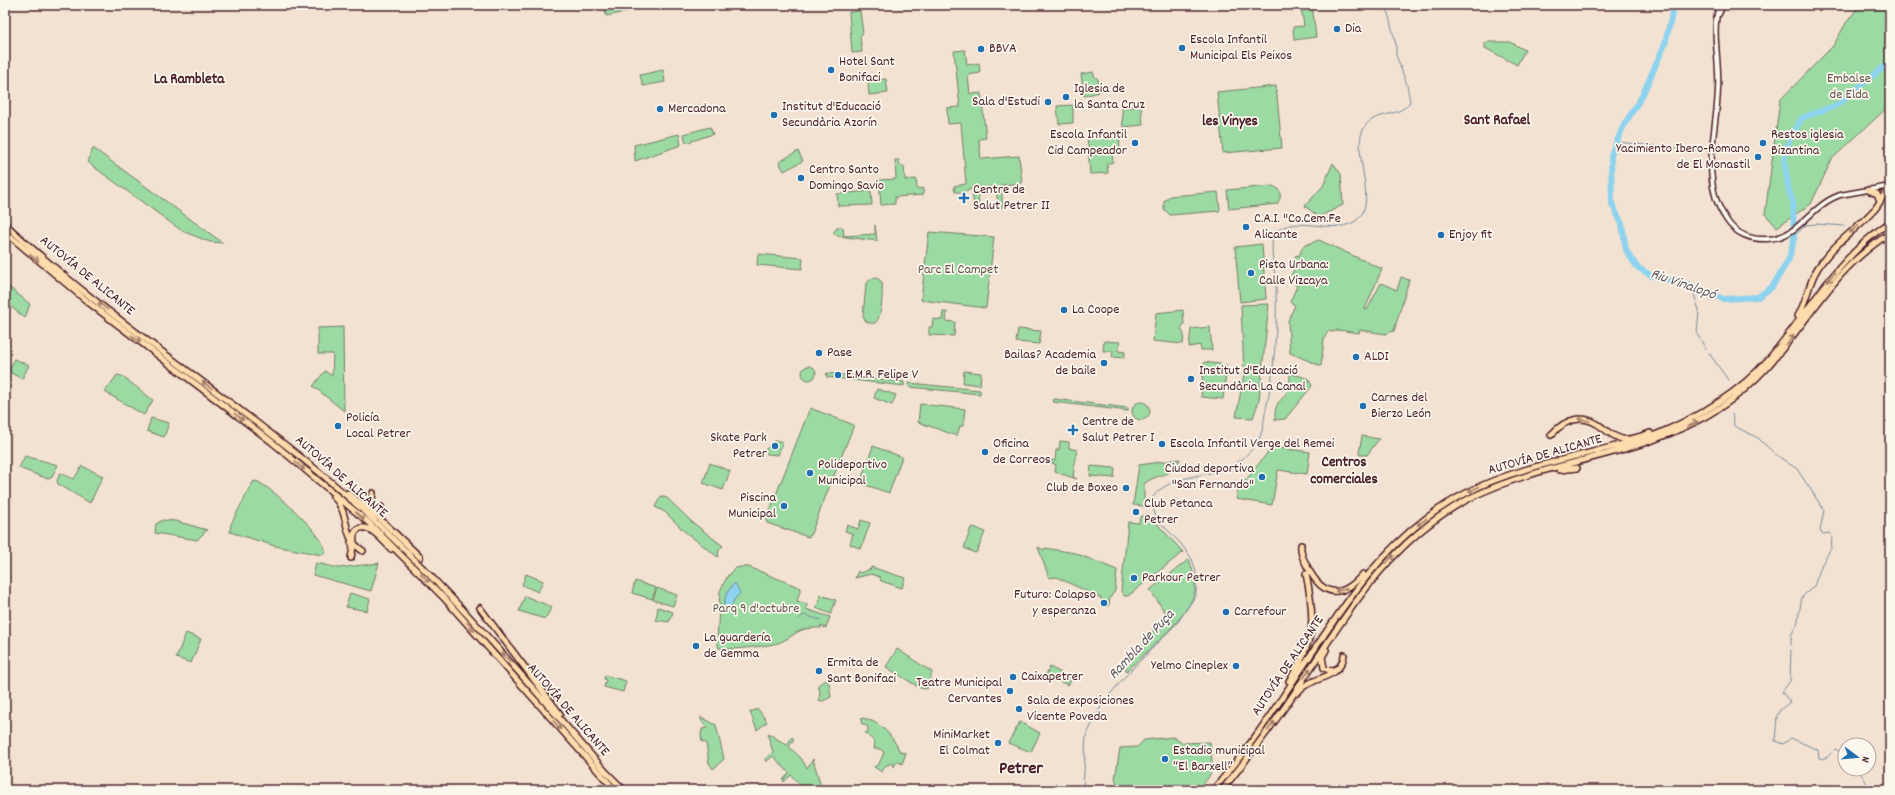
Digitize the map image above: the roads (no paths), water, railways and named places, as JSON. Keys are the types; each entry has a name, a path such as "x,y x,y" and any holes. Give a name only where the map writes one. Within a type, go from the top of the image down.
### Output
{"highway":[{"path":"1792,329 1819,266 1850,232 1874,211 1890,187"},
{"path":"1868,190 1876,194 1880,201"},
{"name":"AUTOVÍA DE ALICANTE","path":"1213,790 1256,734 1335,618 1382,558 1397,542 1434,513 1467,492 1502,477 1648,437 1697,416 1720,401 1751,377 1767,361 1840,266 1868,239 1890,222"},
{"name":"AUTOVÍA DE ALICANTE","path":"5,224 92,297 272,434 334,484 397,538 624,790"},
{"name":"AUTOVÍA DE ALICANTE","path":"5,232 88,302 266,438 320,482 387,543 465,621 615,790"},
{"name":"AUTOVÍA DE ALICANTE","path":"1222,790 1286,706 1368,584 1386,564 1425,528 1445,513 1488,489 1544,471 1644,445 1696,423 1723,406 1750,385 1778,357 1834,282 1866,250 1890,233"},
{"path":"1551,435 1568,421 1582,418 1590,420 1614,436 1624,439 1653,432 1690,417 1697,416"},
{"path":"1626,453 1640,449 1644,445"},
{"path":"1544,471 1551,472 1577,468"},
{"path":"320,482 343,508 353,547 351,558"},
{"path":"334,484 364,504 397,538"},
{"path":"364,504 372,500 373,494"},
{"path":"364,504 381,508"},
{"path":"356,546 353,534 355,531 362,528 372,531 387,543"},
{"path":"351,541 363,551"},
{"path":"1301,545 1302,555 1314,579 1319,585 1332,591 1348,589 1355,584 1374,562 1382,558"},
{"path":"406,547 420,557"},
{"path":"1278,702 1300,662 1310,637 1313,611 1306,574"},
{"path":"480,608 484,616 538,683 565,720 568,728"},
{"path":"1333,634 1330,643 1323,654 1322,663 1324,668 1329,670 1340,667"},
{"path":"1286,706 1305,685 1329,676 1340,667 1344,655"}],"main road":[{"path":"1719,5 1716,21 1718,90 1711,165 1716,200 1728,222 1742,234 1753,238 1769,239 1788,233 1833,198 1868,190 1890,187"},
{"path":"1716,21 1723,5"}],"water":[{"path":"735,583 740,593 734,600 730,610 725,613 724,605 726,597 729,589"}],"waterway":[{"name":"Rambla de Puça","path":"1083,790 1086,736 1104,701 1131,670 1178,622 1196,595 1196,572 1192,559 1181,544 1158,520 1150,502 1156,493 1165,486 1176,481 1223,469 1237,463 1252,449 1261,434 1271,382 1276,335 1276,287 1272,255 1273,236 1280,229 1289,225 1300,224 1334,227 1344,226 1354,222 1362,214 1365,204 1366,192 1360,152 1360,140 1363,130 1371,121 1399,111 1406,107 1410,101 1407,85 1396,55 1396,45 1386,5"},
{"name":"Riu Vinalopó","path":"1674,5 1665,44 1642,96 1624,125 1611,155 1612,204 1622,224 1626,250 1637,267 1652,276 1691,285 1723,299 1758,297 1772,287 1789,259 1794,239 1793,202 1789,191 1784,160 1790,138 1802,118 1837,105 1890,62"},
{"path":"1617,142 1700,151"},
{"path":"1794,236 1806,225 1816,224 1845,226"},
{"path":"1691,285 1699,310 1697,334 1706,349"},
{"path":"1709,353 1728,380"},
{"path":"1732,414 1734,426 1758,438 1775,454 1797,469 1824,510 1820,531 1823,534 1830,533 1832,537 1831,548 1822,564 1814,586 1802,597 1797,625 1791,635 1791,645"},
{"path":"799,619 804,615 821,620"},
{"path":"1791,650 1790,681 1782,692 1790,702 1780,710 1777,716 1775,741 1783,744 1791,738 1818,750 1819,758 1821,759 1826,758 1831,753"},
{"path":"1863,777 1871,790"}],"place":[{"name":"Dia","path":"1337,29"},
{"name":"Escola Infantil Municipal Els Peixos","path":"1182,48"},
{"name":"BBVA","path":"981,49"},
{"name":"Hotel Sant Bonifaci","path":"831,70"},
{"name":"Iglesia de la Santa Cruz","path":"1066,97"},
{"name":"Sala d'Estudi","path":"1048,102"},
{"name":"Mercadona","path":"660,109"},
{"name":"Institut d'Educació Secundària Azorín","path":"774,115"},
{"name":"Escola Infantil Cid Campeador","path":"1135,143"},
{"name":"Restos iglesia Bizantina","path":"1763,143"},
{"name":"Yacimiento Ibero-Romano de El Monastil","path":"1758,157"},
{"name":"Centro Santo Domingo Savio","path":"801,178"},
{"name":"Centre de Salut Petrer II","path":"964,198"},
{"name":"C.A.I. \"Co.Cem.Fe Alicante","path":"1246,227"},
{"name":"Enjoy fit","path":"1441,235"},
{"name":"Pista Urbana: Calle Vizcaya","path":"1251,273"},
{"name":"La Coope","path":"1064,310"},
{"name":"Pase","path":"819,353"},
{"name":"ALDI","path":"1356,357"},
{"name":"Bailas? Academia de baile","path":"1104,363"},
{"name":"E.M.R. Felipe V","path":"838,375"},
{"name":"Institut d'Educació Secundària La Canal","path":"1191,379"},
{"name":"Carnes del Bierzo León","path":"1363,406"},
{"name":"Policía Local Petrer","path":"338,426"},
{"name":"Centre de Salut Petrer I","path":"1073,430"},
{"name":"Escola Infantil Verge del Remei","path":"1162,444"},
{"name":"Skate Park Petrer","path":"775,446"},
{"name":"Oficina de Correos","path":"985,452"},
{"name":"Polideportivo Municipal","path":"810,473"},
{"name":"Ciudad deportiva \"San Fernando\"","path":"1262,477"},
{"name":"Club de Boxeo","path":"1126,488"},
{"name":"Piscina Municipal","path":"784,506"},
{"name":"Club Petanca Petrer","path":"1136,512"},
{"name":"Parkour Petrer","path":"1134,578"},
{"name":"Futuro: Colapso y esperanza","path":"1104,603"},
{"name":"Carrefour","path":"1226,612"},
{"name":"La guardería de Gemma","path":"696,646"},
{"name":"Yelmo Cineplex","path":"1236,666"},
{"name":"Ermita de Sant Bonifaci","path":"819,671"},
{"name":"Caixapetrer","path":"1013,677"},
{"name":"Teatre Municipal Cervantes","path":"1010,691"},
{"name":"Sala de exposiciones Vicente Poveda","path":"1019,709"},
{"name":"MiniMarket El Colmat","path":"998,743"},
{"name":"Estadio municipal “El Barxell”","path":"1165,759"}],"district":[{"name":"La Rambleta","path":"189,80"},
{"name":"Sant Rafael","path":"1497,121"},
{"name":"les Vinyes","path":"1230,122"},
{"name":"Centros comerciales","path":"1344,472"},
{"name":"Petrer","path":"1021,769"}],"park label":[{"name":"Embalse de Elda","path":"1849,88"},
{"name":"Parc El Campet","path":"958,270"},
{"name":"Parq 9 d'octubre","path":"756,609"}]}
